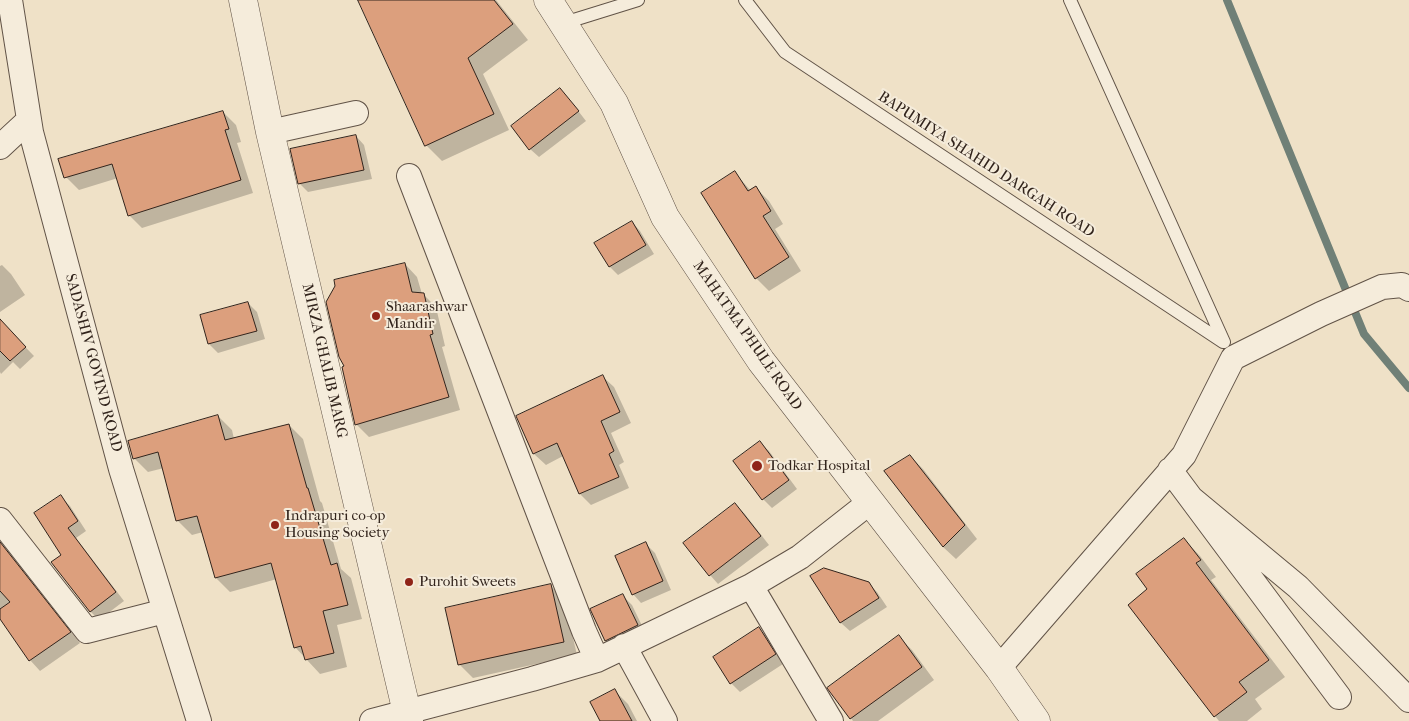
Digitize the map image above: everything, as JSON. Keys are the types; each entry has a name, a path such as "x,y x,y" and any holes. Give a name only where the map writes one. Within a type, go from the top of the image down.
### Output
{"street":[{"name":"SADASHIV GOVIND ROAD","path":"10,0 29,120 121,469 198,721"},
{"name":"MIRZA GHALIB MARG","path":"243,0 270,132 407,717"},
{"name":"MAHATMA PHULE ROAD","path":"548,0 614,103 665,217 761,361 999,668 1036,721"},
{"path":"270,132 356,113"},
{"path":"0,147 29,120"},
{"path":"410,176 584,631 597,660"},
{"path":"999,668 1184,455 1228,350 1400,284"},
{"path":"1170,470 1339,697"},
{"path":"1192,499 1298,587 1409,700"},
{"path":"372,721 407,717 597,660 751,586 800,557 870,502"},
{"path":"0,520 87,631 165,610"},
{"path":"751,586 831,721"},
{"path":"624,646 665,721"}],"lane":[{"path":"564,23 638,0"},
{"name":"BAPUMIYA SHAHID DARGAH ROAD","path":"745,0 785,52 1228,350"},
{"path":"1070,0 1228,350"}],"building":[{"path":"358,0 494,0 513,24 468,58 494,114 425,146"},
{"path":"560,88 579,111 529,150 511,126"},
{"path":"223,111 229,129 225,130 241,180 128,216 112,164 64,178 58,159"},
{"path":"356,135 364,170 298,184 290,149"},
{"path":"735,171 748,191 756,186 771,211 763,216 789,257 755,279 701,193"},
{"path":"632,221 646,245 609,267 594,243"},
{"path":"405,263 412,292 424,293 433,334 430,335 449,397 355,425 342,367 344,366 339,357 326,302 335,286 334,280"},
{"path":"248,302 257,331 208,344 200,315"},
{"path":"0,319 26,347 10,361 0,351"},
{"path":"603,375 620,412 601,421 614,451 609,454 619,477 579,494 557,443 533,454 516,416"},
{"path":"218,415 225,440 289,424 331,565 337,563 348,605 323,611 334,653 305,660 301,646 294,648 271,563 215,578 197,516 176,521 158,452 133,459 128,441"},
{"path":"760,441 789,480 762,500 733,461"},
{"path":"910,455 965,525 943,547 884,471"},
{"path":"61,495 78,521 68,528 116,592 90,612 51,562 61,555 34,513"},
{"path":"735,503 761,536 709,576 683,543"},
{"path":"1184,538 1201,560 1196,563 1269,660 1239,682 1247,692 1214,717 1128,605 1147,589 1136,574"},
{"path":"0,542 71,632 29,661 0,619 0,609 10,602 0,591"},
{"path":"646,542 663,581 632,595 615,556"},
{"path":"824,568 869,582 879,598 840,623 810,576"},
{"path":"551,584 564,642 458,665 445,608"},
{"path":"623,594 638,625 605,641 590,609"},
{"path":"759,627 776,654 730,684 713,657"},
{"path":"899,635 922,667 850,719 827,688"},
{"path":"615,689 632,721 600,721 590,702"}],"waterway":[{"path":"1227,0 1364,334 1409,388"}],"place":[{"name":"Shaarashwar Mandir","path":"376,316"},
{"name":"Todkar Hospital","path":"757,466"},
{"name":"Indrapuri co-op Housing Society","path":"275,525"},
{"name":"Purohit Sweets","path":"409,582"}]}
